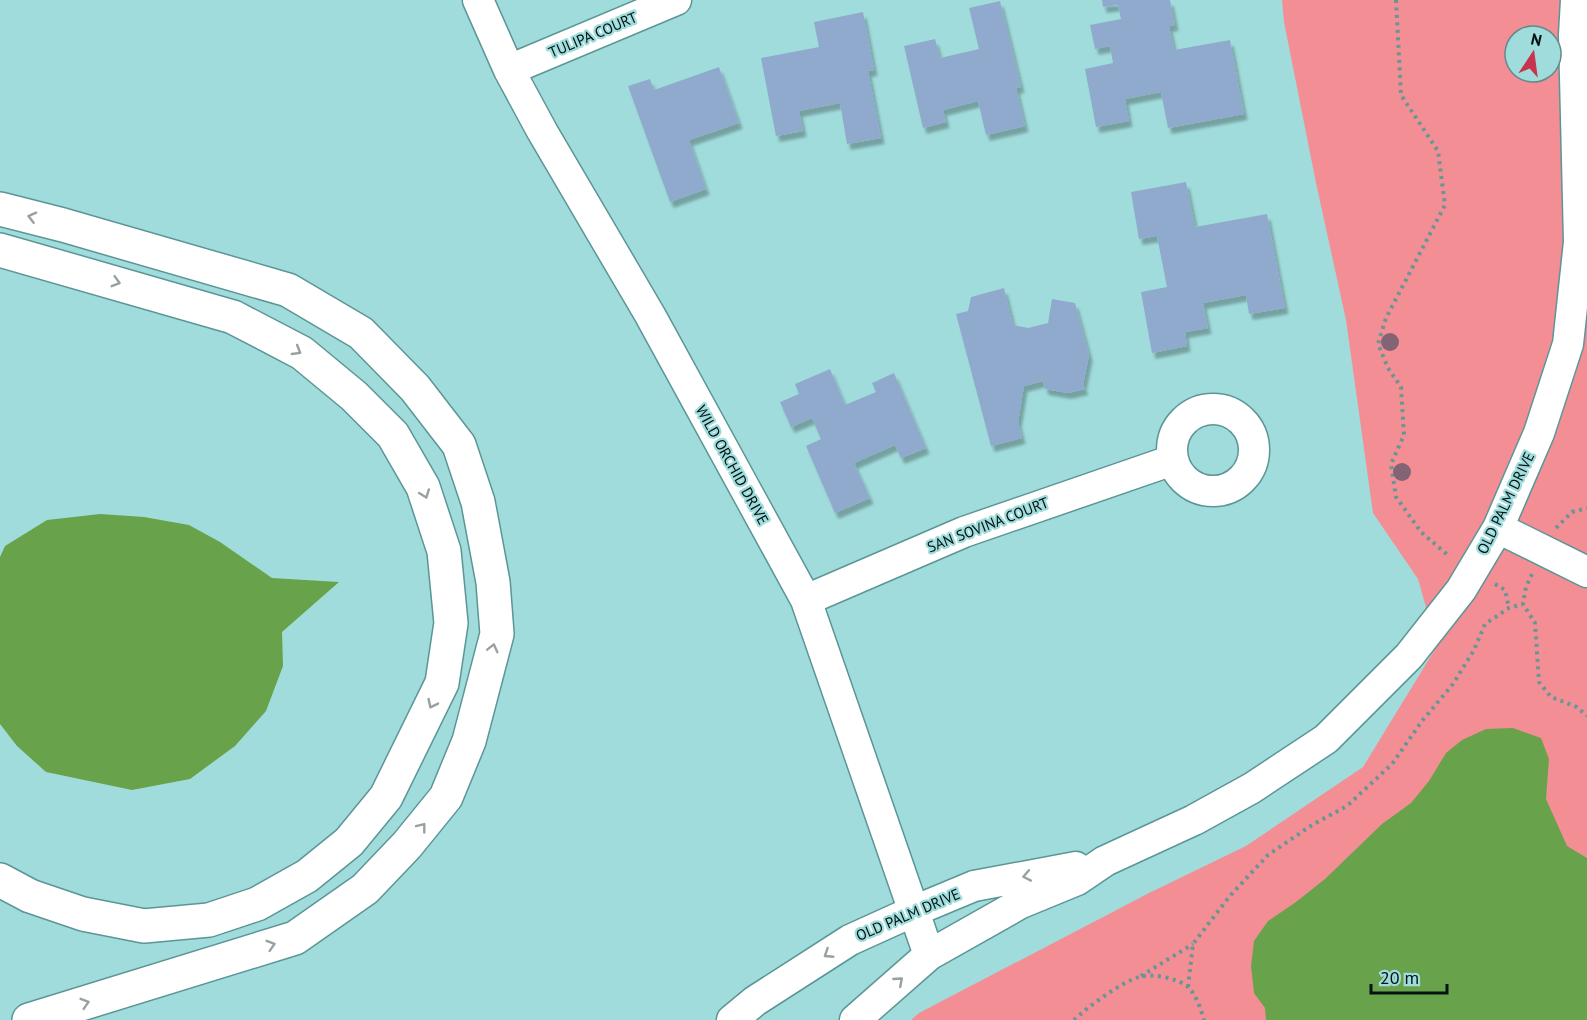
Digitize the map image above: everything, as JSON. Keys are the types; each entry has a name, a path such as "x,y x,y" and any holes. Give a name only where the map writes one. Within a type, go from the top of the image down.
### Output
{"highway":[{"path":"0,209 288,290 361,333 416,388 459,445 478,502 493,582 497,634 469,741 446,796 407,845 365,889 295,938 29,1020"},
{"path":"0,250 233,317 302,353 354,396 393,435 423,487 444,551 451,623 442,683 386,797 349,842 308,876 257,904 209,921 144,926 82,914 30,896 0,880"}],"street":[{"name":"WILD ORCHID DRIVE","path":"478,0 509,70 548,142 650,315 806,600 928,955"},
{"name":"TULIPA COURT","path":"509,70 676,0"},
{"name":"OLD PALM DRIVE","path":"855,1020 928,955 1021,903 1077,880 1106,861 1194,820 1252,788 1326,739 1409,656 1461,590 1498,528 1539,433 1568,344 1579,242 1574,78 1576,0"},
{"name":"SAN SOVINA COURT","path":"806,600 964,532 1173,460"},
{"path":"1498,528 1587,572"},
{"name":"OLD PALM DRIVE","path":"732,1020 755,1001 850,940 914,911 974,886 1106,861"}],"path":[{"path":"1396,0 1401,95 1438,151 1445,205 1386,318 1378,344 1401,387 1404,435 1391,464 1396,497 1421,532 1446,554 1505,590 1509,608"},
{"path":"1074,1020 1117,988 1193,944 1229,897 1268,855 1312,825 1347,806 1392,764 1422,721 1453,684 1474,650 1485,624 1509,608 1523,604"},
{"path":"1535,623 1539,682 1551,697 1577,707 1587,716"},
{"path":"1188,987 1193,944"},
{"path":"1140,976 1168,977 1188,987 1201,1009 1204,1020"}],"shaded area":[{"path":"1282,0 1587,0 1587,1020 911,1020 919,1013 1149,893 1246,846 1363,767 1437,646 1418,579 1373,513 1346,320 1284,22"},
{"path":"100,514 144,517 189,525 220,542 272,578 339,582 282,632 283,666 266,711 235,746 190,779 132,790 46,772 17,746 0,724 0,557 5,546 47,520"},
{"path":"1513,728 1541,738 1549,759 1546,799 1567,846 1587,858 1587,1020 1266,1020 1265,1008 1254,993 1251,966 1254,941 1268,921 1325,879 1382,824 1411,803 1429,781 1446,753 1462,740 1486,729"}],"building":[{"path":"1102,0 1170,0 1175,25 1169,26 1174,50 1230,40 1244,114 1168,128 1161,92 1125,99 1129,121 1096,127 1085,69 1113,63 1110,46 1095,49 1090,25 1121,19 1118,5 1103,7"},
{"path":"1000,1 1021,87 1016,88 1025,126 986,135 978,101 943,110 946,122 923,128 904,46 935,39 940,58 979,49 969,8"},
{"path":"863,12 874,70 868,71 881,138 847,144 840,103 799,111 803,131 776,136 761,58 819,47 814,22"},
{"path":"719,67 739,123 689,140 706,189 670,202 628,86 650,79 654,90"},
{"path":"1186,182 1195,227 1267,214 1285,308 1249,314 1246,295 1203,303 1208,328 1185,332 1187,346 1152,353 1141,292 1167,287 1157,236 1139,239 1131,192"},
{"path":"1004,288 1013,325 1028,328 1048,323 1052,299 1075,303 1089,355 1083,385 1085,389 1068,393 1045,389 1043,381 1024,386 1018,422 1022,438 991,446 956,314 968,311 971,297"},
{"path":"830,369 845,405 876,392 872,383 894,373 926,448 901,458 895,445 854,463 870,498 835,513 806,446 821,439 812,418 791,427 780,402 799,394 795,384"}]}
